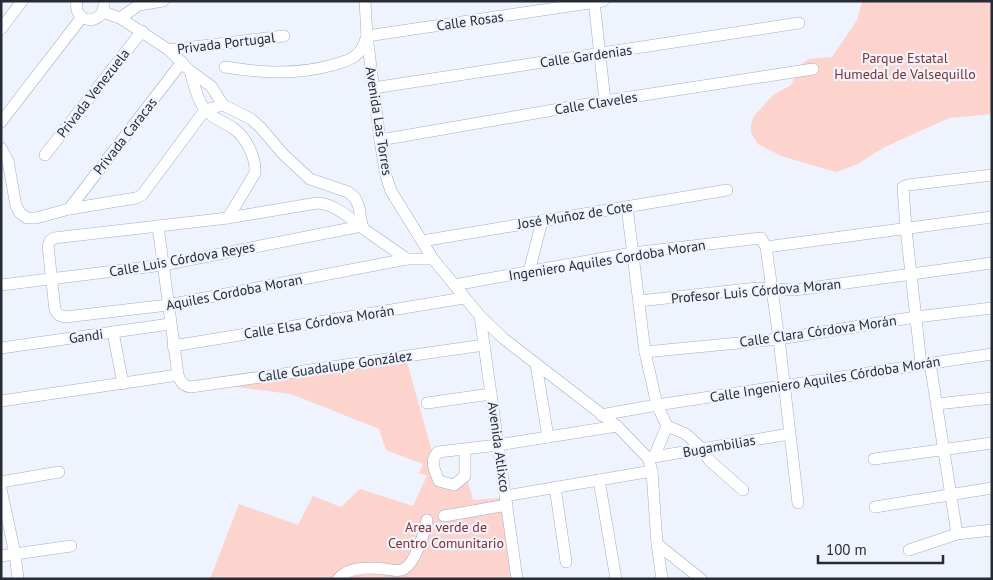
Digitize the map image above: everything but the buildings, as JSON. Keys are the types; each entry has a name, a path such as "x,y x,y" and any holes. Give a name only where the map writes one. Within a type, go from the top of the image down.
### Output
{"street":[{"path":"1,29 22,1"},
{"path":"76,1 76,8 82,17 91,20 100,16 104,6 169,50 190,71 212,86 223,105 251,119 260,127 284,155 310,179 348,192 355,198 359,207 362,226"},
{"path":"120,18 139,5 163,1"},
{"name":"Avenida Las Torres","path":"365,1 373,88 386,176 391,191 433,259 464,298 504,339 617,426 651,458"},
{"path":"597,2 606,101"},
{"name":"Calle Rosas","path":"367,36 597,2"},
{"path":"1,122 82,17"},
{"name":"Calle Gardenias","path":"373,88 799,24"},
{"name":"Privada Venezuela","path":"45,155 142,31"},
{"name":"Privada Portugal","path":"169,50 284,36"},
{"path":"225,68 250,71 304,72 313,70 351,60 362,49 367,36"},
{"name":"Privada Caracas","path":"69,209 182,62"},
{"name":"Calle Claveles","path":"380,140 606,101 813,69"},
{"path":"190,71 199,102 214,118 233,128 241,135 255,165 255,173 228,218"},
{"path":"1,148 8,161 16,206 20,213 27,218 36,218 69,209 136,198 142,195 205,110 223,105"},
{"path":"957,534 937,404 916,317 903,187 908,184 992,175"},
{"name":"José Muñoz de Cote","path":"422,241 727,190"},
{"path":"52,279 48,246 54,238 228,218 324,203 362,226 407,259"},
{"path":"627,207 644,352 658,405 667,426 686,434 701,448 710,461 744,490"},
{"name":"Ingeniero Aquiles Cordoba Moran","path":"454,286 632,253 757,237 764,242 906,229 992,217"},
{"path":"529,272 542,221"},
{"path":"1,400 178,375 158,226"},
{"name":"Calle Luis Córdova Reyes","path":"1,285 162,265 362,226"},
{"path":"764,242 785,385 798,503"},
{"name":"Aquiles Cordoba Moran","path":"52,279 56,310 59,315 65,317 168,306 407,259 433,259"},
{"name":"Profesor Luis Córdova Moran","path":"639,302 757,288 795,290 992,263"},
{"name":"Calle Elsa Córdova Morán","path":"173,346 464,298"},
{"name":"Calle Clara Córdova Morán","path":"644,352 779,339 916,317 992,308"},
{"name":"Avenida Atlixco","path":"480,316 517,579"},
{"name":"Gandi","path":"1,348 170,324"},
{"path":"113,332 123,384"},
{"name":"Calle Guadalupe González","path":"178,375 180,382 185,386 191,387 484,345"},
{"name":"Calle Ingeniero Aquiles Córdoba Morán","path":"601,415 992,354"},
{"path":"536,364 548,438"},
{"path":"427,403 491,394"},
{"path":"937,404 992,398"},
{"path":"465,449 548,438 617,426"},
{"path":"662,579 657,544 651,458 667,426"},
{"name":"Bugambilias","path":"651,458 790,434"},
{"path":"874,459 992,443"},
{"path":"444,516 555,487 652,471"},
{"path":"1,482 59,472"},
{"path":"599,480 616,579"},
{"path":"555,487 566,562"},
{"path":"876,507 992,488"},
{"path":"1,489 15,554 18,579"},
{"path":"338,579 351,569 404,569 409,565 424,534 427,520"},
{"path":"909,550 957,534 992,530"},
{"path":"657,544 701,579"},
{"path":"1,556 71,546"}],"green space":[{"name":"Parque Estatal Humedal de Valsequillo","path":"862,1 992,1 992,114 949,118 883,148 858,164 836,172 781,156 758,144 751,133 751,124 754,116 773,95 791,85 800,65 809,59 832,57 857,20"},
{"name":"Area verde de Centro Comunitario","path":"407,362 440,480 467,478 473,500 500,498 511,579 210,579 239,504 298,525 313,496 341,507 360,489 413,506 427,476 419,473 423,464 386,450 379,429 291,394 228,386"}]}
